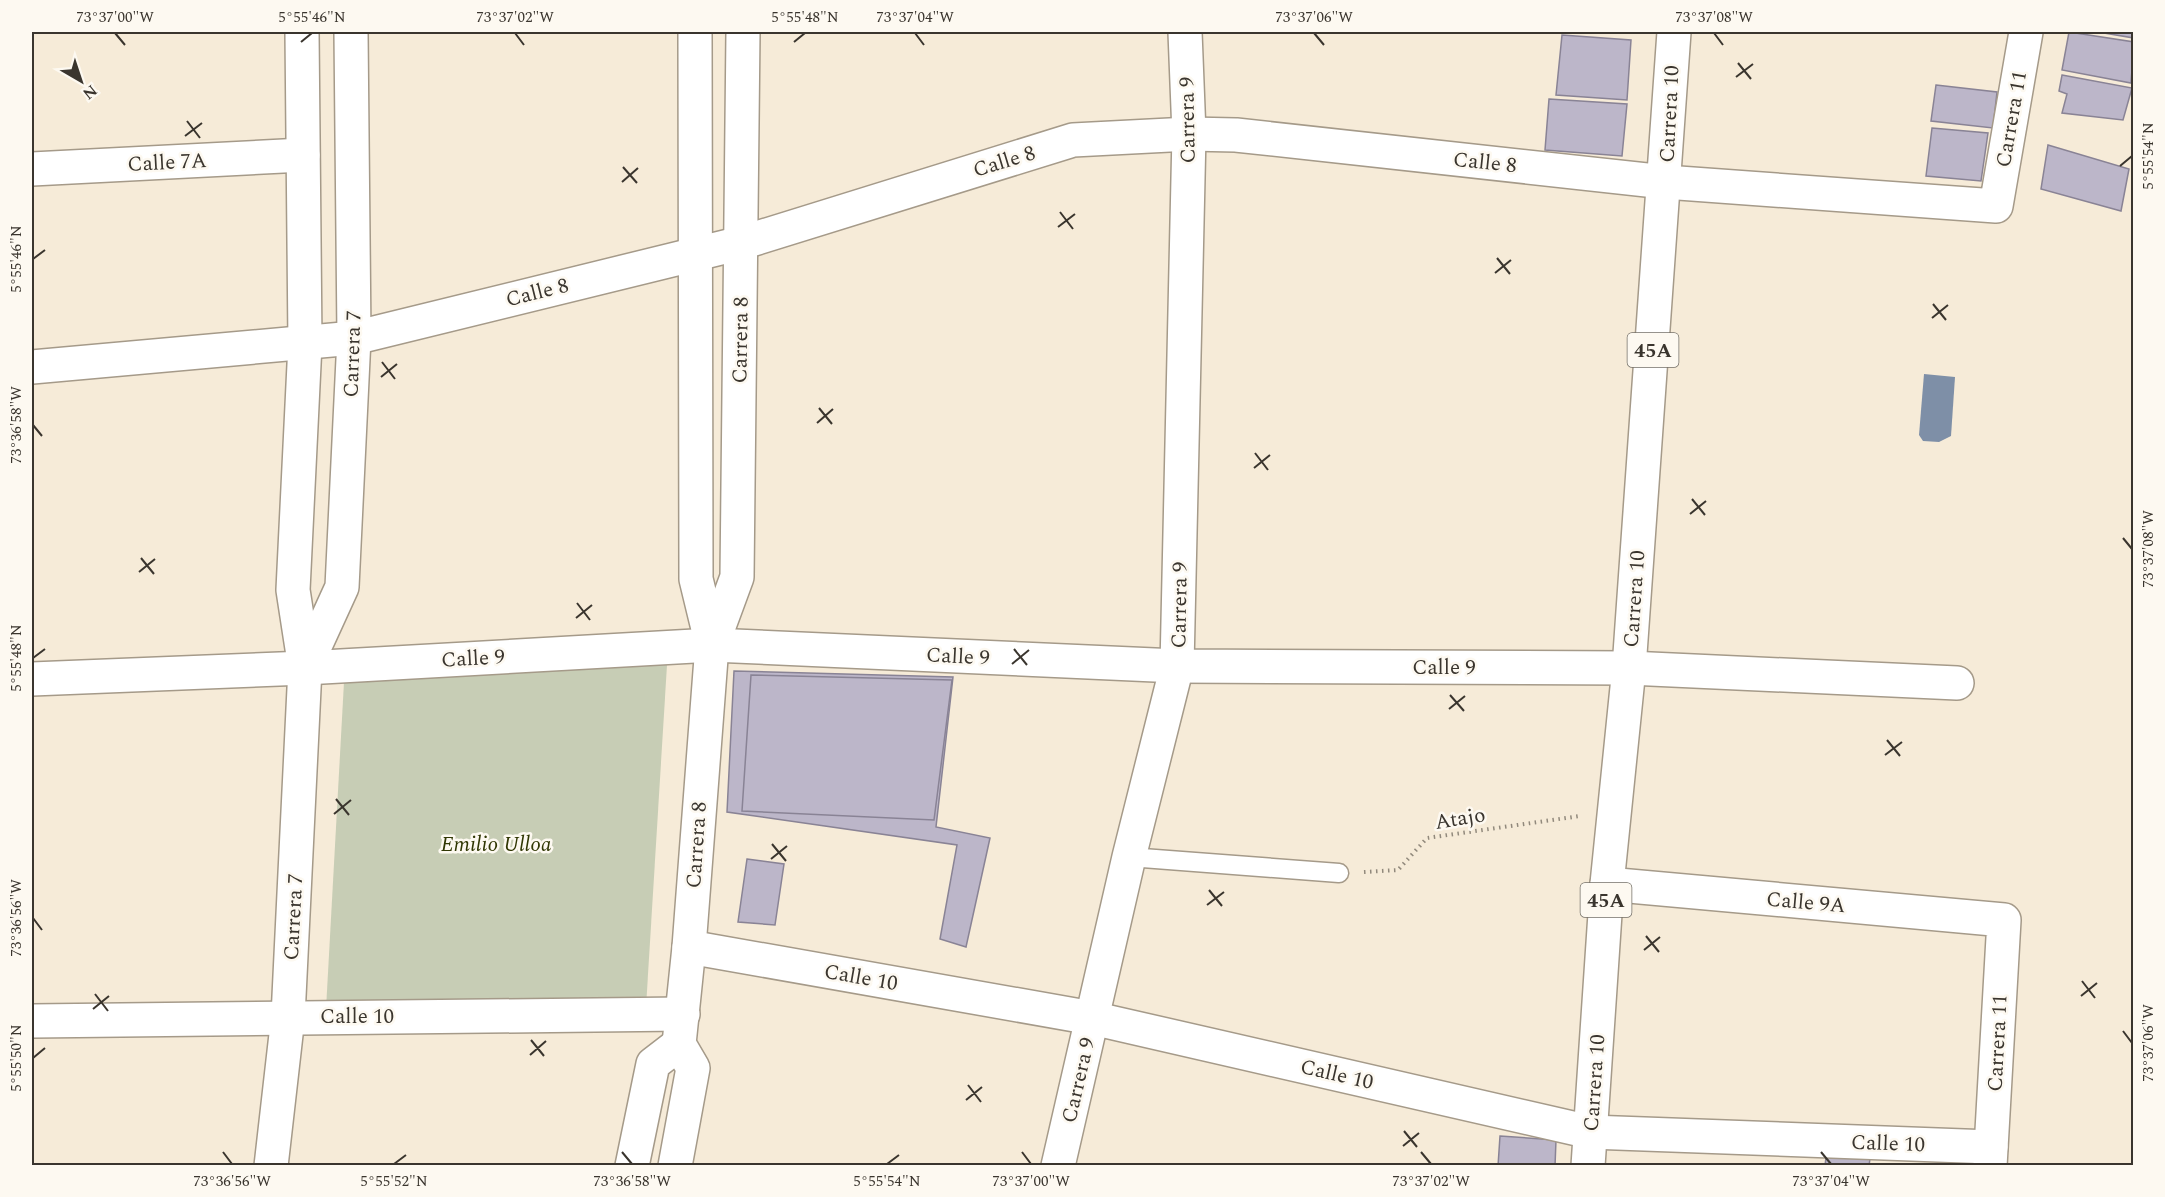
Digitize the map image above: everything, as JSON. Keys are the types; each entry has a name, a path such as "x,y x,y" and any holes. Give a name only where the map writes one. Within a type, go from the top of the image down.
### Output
{"main road":[{"name":"Carrera 7","path":"271,1166 288,1017 304,668 293,590 304,344 302,32"},
{"name":"Carrera 7","path":"304,668 342,587 354,338 351,32"},
{"name":"Carrera 8","path":"696,32 696,579 712,645"},
{"name":"Carrera 8","path":"681,1029 712,645 737,577 743,32"},
{"name":"Carrera 9","path":"1058,1166 1129,858 1177,666 1189,134 1185,32"},
{"name":"Carrera 10","path":"1588,1166 1607,884 1629,668 1674,32"},
{"name":"Carrera 11","path":"1995,207 2026,32"},
{"name":"Calle 8","path":"32,367 354,338 696,252 741,243 1073,140 1189,134 1236,135 1665,182 1995,207"},
{"name":"Calle 7A","path":"32,169 303,155"},
{"name":"Calle 9","path":"32,679 304,668 712,645 1177,666 1629,668 1958,683"},
{"name":"Calle 9A","path":"1607,884 2004,920"},
{"name":"Carrera 11","path":"1990,1156 2004,920"},
{"name":"Calle 10","path":"689,947 1092,1018 1590,1132 1990,1156"},
{"name":"Calle 10","path":"32,1022 288,1017 681,1029"},
{"path":"632,1166 653,1064 681,1029"},
{"path":"675,1166 693,1068 681,1029"}],"lane":[{"path":"1129,858 1339,873"}],"path":[{"name":"Atajo","path":"1339,873 1398,870 1427,838 1587,816"}],"green space":[{"name":"Emilio Ulloa","path":"667,665 646,1007 326,1009 344,682"}],"water":[{"path":"1924,374 1955,377 1951,436 1939,442 1923,441 1919,435"}],"building":[{"path":"2069,32 2134,42 2131,83 2062,70"},
{"path":"2098,32 2134,32 2134,38"},
{"path":"1562,35 1631,40 1627,100 1556,95"},
{"path":"2062,75 2132,88 2123,120 2062,113 2067,94 2059,91"},
{"path":"1936,85 1997,92 1993,128 1931,121"},
{"path":"1549,99 1627,104 1622,156 1545,150"},
{"path":"1932,128 1988,133 1981,181 1926,176"},
{"path":"2048,145 2129,169 2121,211 2041,189"},
{"path":"734,671 953,677 936,827 990,838 966,947 940,939 957,845 727,812"},
{"path":"751,675 952,680 934,820 742,811"},
{"path":"747,859 784,864 775,925 738,922"},
{"path":"1500,1136 1556,1140 1555,1166 1498,1166"},
{"path":"1827,1148 1871,1151 1869,1166 1825,1166"}]}
